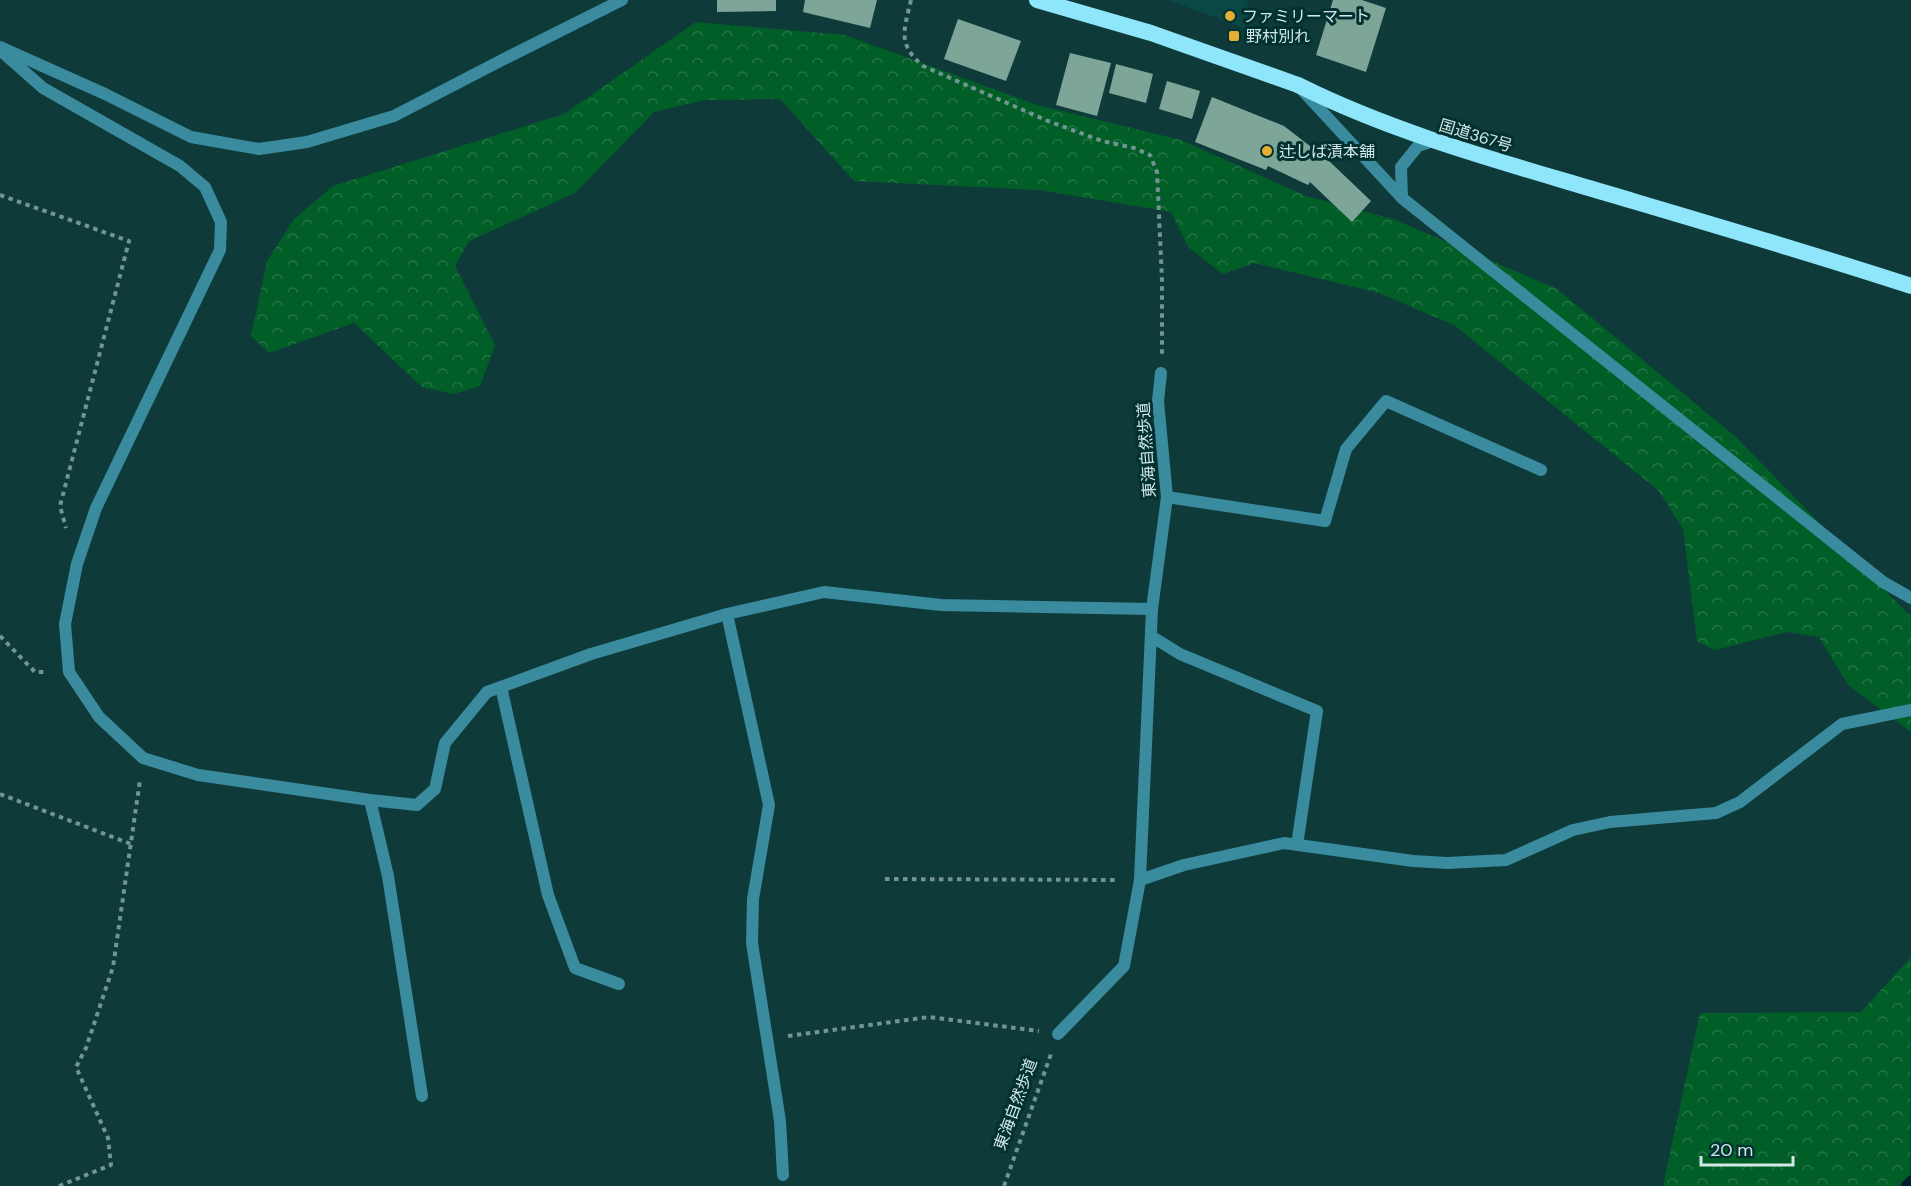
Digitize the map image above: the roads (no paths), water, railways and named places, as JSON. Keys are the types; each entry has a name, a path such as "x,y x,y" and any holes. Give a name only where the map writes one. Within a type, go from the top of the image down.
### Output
{"highway":[{"name":"国道367号","path":"1036,0 1151,33 1298,85 1433,141 1799,250 1911,286"}],"street":[{"path":"0,48 105,94 191,137 259,149 307,142 394,116 622,0"},
{"path":"0,48 43,88 180,166 205,187 221,222 220,250 96,508 77,564 65,624 69,672 99,717 142,758 198,776 417,805 435,789 445,743 488,692 591,654 727,614 824,592 941,605 1152,609"},
{"path":"1298,85 1402,198 1883,582 1911,598"},
{"path":"1402,198 1401,167 1418,146 1433,141"},
{"name":"東海自然歩道","path":"1058,1034 1124,966 1140,880 1152,609 1167,497 1158,401 1161,373"},
{"path":"1167,497 1325,521 1346,449 1386,401 1541,470"},
{"path":"727,614 769,805 753,899 752,943 780,1120 783,1174"},
{"path":"1151,636 1180,654 1317,711 1297,845"},
{"path":"501,687 548,895 575,968 619,984"},
{"path":"1140,880 1184,865 1284,843 1413,861 1447,863 1506,860 1573,830 1610,822 1716,813 1740,802 1842,724 1911,710"},
{"path":"370,800 388,876 422,1096"}],"waterway":[{"path":"1905,1186 1911,1180"}],"place":[{"name":"ファミリーマート","path":"1230,16"},
{"name":"野村別れ","path":"1234,36"},
{"name":"辻しば漬本舗","path":"1267,151"}]}
